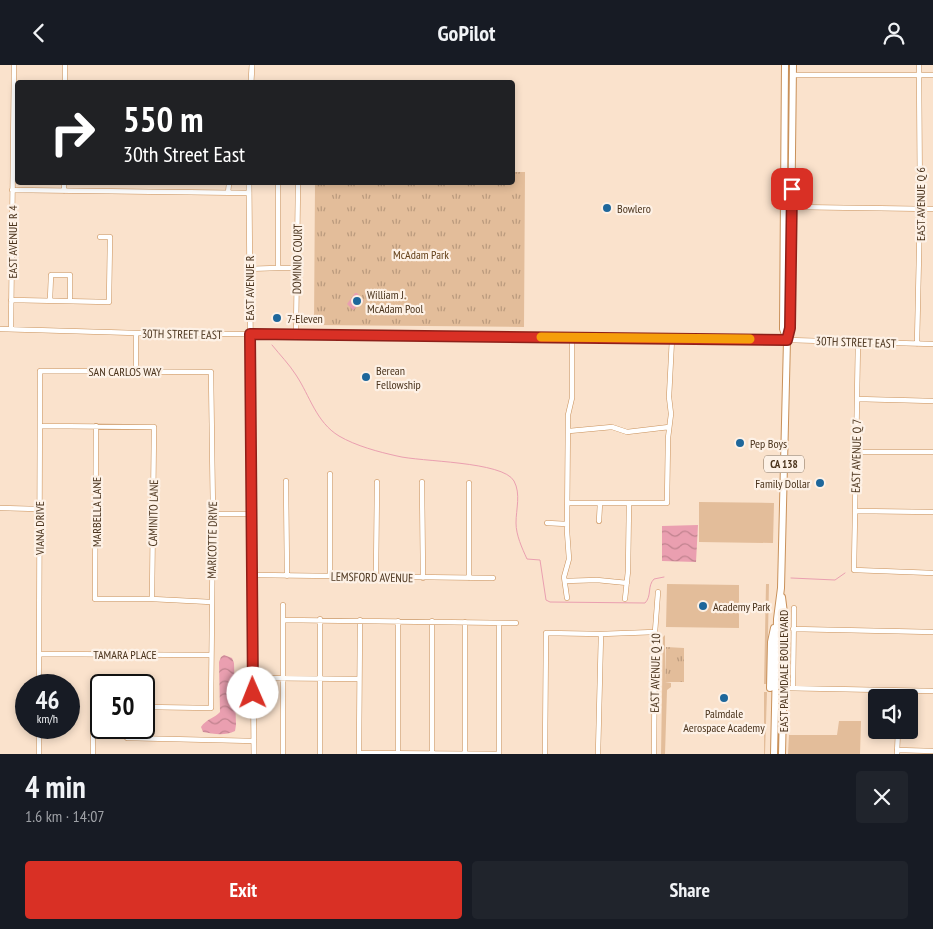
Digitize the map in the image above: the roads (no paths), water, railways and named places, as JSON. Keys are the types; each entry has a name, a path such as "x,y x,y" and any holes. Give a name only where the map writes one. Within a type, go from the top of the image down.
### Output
{"highway":[{"name":"EAST PALMDALE BOULEVARD","path":"785,65 783,329 787,340"},
{"name":"EAST PALMDALE BOULEVARD","path":"774,754 777,623 781,588 787,340 790,328 793,65"},
{"name":"EAST PALMDALE BOULEVARD","path":"781,588 785,621 782,754"},
{"path":"770,688 771,641 777,623"}],"main road":[{"path":"251,80 252,65"},
{"name":"EAST AVENUE R","path":"249,185 254,754"}],"street":[{"name":"EAST AVENUE R 4","path":"11,329 14,65"},
{"path":"65,65 65,80"},
{"name":"EAST AVENUE Q 6","path":"917,344 920,209 920,65"},
{"path":"793,75 933,75"},
{"path":"64,185 64,191"},
{"path":"228,193 229,185"},
{"path":"278,185 278,268"},
{"name":"DOMINIO COURT","path":"296,335 298,185"},
{"path":"12,190 249,193"},
{"path":"792,207 933,209"},
{"path":"11,300 109,302 110,237 100,237"},
{"path":"249,269 297,268"},
{"path":"50,300 51,275 70,275 70,300"},
{"name":"30TH STREET EAST","path":"0,329 136,333 572,337 858,341 933,344"},
{"path":"136,333 136,372"},
{"path":"567,598 564,577 569,559 567,524 568,415 572,398 572,337"},
{"path":"568,503 668,503 669,427 671,414 669,397 672,339"},
{"name":"EAST AVENUE Q 7","path":"858,341 854,571 933,573"},
{"name":"SAN CARLOS WAY","path":"40,371 211,371"},
{"name":"VIANA DRIVE","path":"39,674 38,509 40,371"},
{"name":"MARICOTTE DRIVE","path":"155,707 211,708 213,514 211,371"},
{"path":"857,399 933,401"},
{"path":"40,426 96,426"},
{"name":"CAMINITO LANE","path":"96,426 154,427 152,599"},
{"name":"MARBELLA LANE","path":"96,426 95,599 152,599"},
{"path":"569,431 612,427 627,432 669,427"},
{"path":"857,452 933,452"},
{"path":"330,474 330,577"},
{"path":"286,481 287,576"},
{"path":"376,577 377,482"},
{"path":"422,482 423,578"},
{"path":"469,483 469,578"},
{"path":"599,521 600,503"},
{"path":"625,599 629,503"},
{"path":"0,508 38,509"},
{"path":"855,511 933,513"},
{"path":"213,514 252,514"},
{"path":"547,523 567,524"},
{"name":"LEMSFORD AVENUE","path":"252,575 492,578"},
{"path":"565,581 597,580 627,583"},
{"name":"EAST AVENUE Q 10","path":"654,754 655,632 658,592"},
{"path":"152,599 211,601"},
{"path":"283,605 283,754"},
{"path":"792,688 794,608"},
{"path":"320,619 320,754"},
{"path":"283,620 516,623"},
{"path":"360,620 359,753 398,754 499,754 500,623"},
{"path":"398,621 398,754"},
{"path":"432,621 432,754"},
{"path":"465,754 466,622"},
{"path":"794,629 933,632"},
{"path":"545,754 546,633 601,634 655,632"},
{"path":"598,754 601,634"},
{"name":"TAMARA PLACE","path":"39,654 211,655"},
{"path":"253,678 359,679"},
{"path":"784,688 868,689"},
{"path":"918,691 933,691"},
{"path":"39,739 39,754"},
{"path":"93,739 93,754"},
{"path":"155,739 254,741"},
{"path":"898,739 897,752 933,751"}],"water":[{"name":"William J. McAdam Pool","path":"355,293 364,301 353,310 347,304"},
{"path":"698,525 696,562 662,561 662,526"},
{"path":"224,655 232,658 234,663 235,731 223,734 203,732 201,727 203,724 220,712 219,662"}],"waterway":[{"path":"272,345 296,375 325,424 346,440 375,451 397,456 460,463 494,469 507,474 514,481 518,496 516,523 518,537 527,559 540,560 546,600 550,602 645,603 654,579 664,577"},
{"path":"791,578 835,580 845,573"}],"place":[{"name":"Bowlero","path":"607,208"},
{"name":"William J. McAdam Pool","path":"357,301"},
{"name":"7-Eleven","path":"277,318"},
{"name":"Berean Fellowship","path":"366,377"},
{"name":"Pep Boys","path":"740,443"},
{"name":"Family Dollar","path":"820,483"},
{"name":"Academy Park","path":"703,606"},
{"name":"Palmdale Aerospace Academy","path":"724,698"}],"park label":[{"name":"McAdam Park","path":"421,254"}]}
